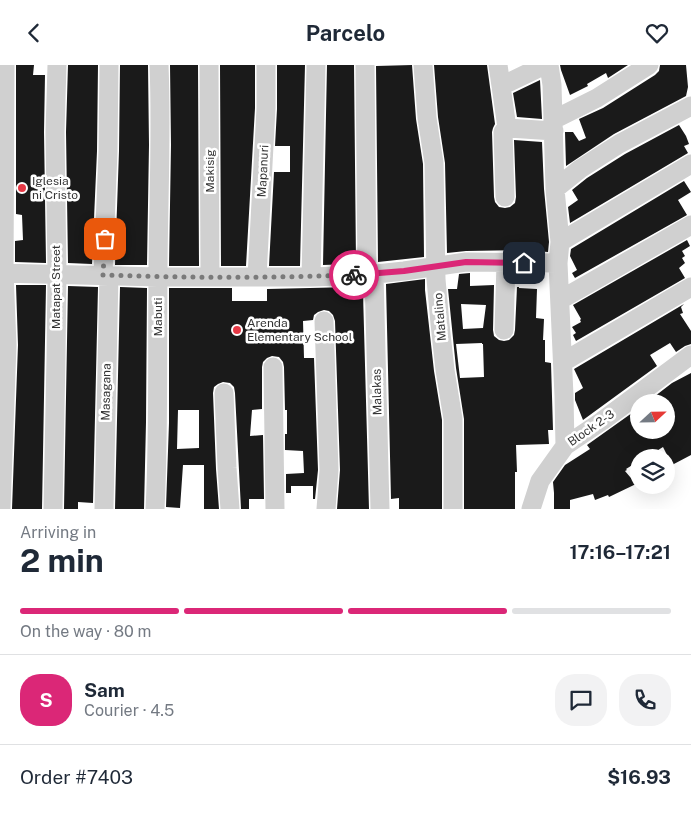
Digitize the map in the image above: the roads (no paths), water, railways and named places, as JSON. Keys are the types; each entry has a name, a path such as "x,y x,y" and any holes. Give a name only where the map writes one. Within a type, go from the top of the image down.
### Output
{"street":[{"path":"1,509 7,345 2,272 5,65"},
{"name":"Matapat Street","path":"53,509 57,273 55,132 57,65"},
{"name":"Masagana","path":"104,509 109,65"},
{"name":"Mabuti","path":"155,509 157,466 159,65"},
{"name":"Makisig","path":"210,65 210,277"},
{"name":"Mapanuri","path":"257,277 266,108 266,65"},
{"path":"311,277 316,65"},
{"name":"Malakas","path":"365,65 380,509"},
{"name":"Matalino","path":"423,65 427,118 434,163 436,279 445,370 453,419 453,509"},
{"path":"498,65 507,128"},
{"path":"501,86 544,65"},
{"path":"549,65 552,85 555,189 560,242 558,263 565,446"},
{"path":"505,197 503,132 507,128 554,126 649,65"},
{"path":"555,189 580,169 619,144 691,106"},
{"path":"560,242 691,164"},
{"path":"560,300 691,225"},
{"path":"2,272 158,277 311,277 371,274 466,262 558,263"},
{"path":"504,330 506,263"},
{"path":"562,362 691,287"},
{"path":"324,321 329,470 326,509"},
{"name":"Block 2-3","path":"533,504 540,481 565,446 691,355"},
{"path":"273,367 275,509"},
{"path":"224,393 230,509"}],"place":[{"name":"Iglesia ni Cristo","path":"22,188"},
{"name":"Arenda Elementary School","path":"237,330"}]}
